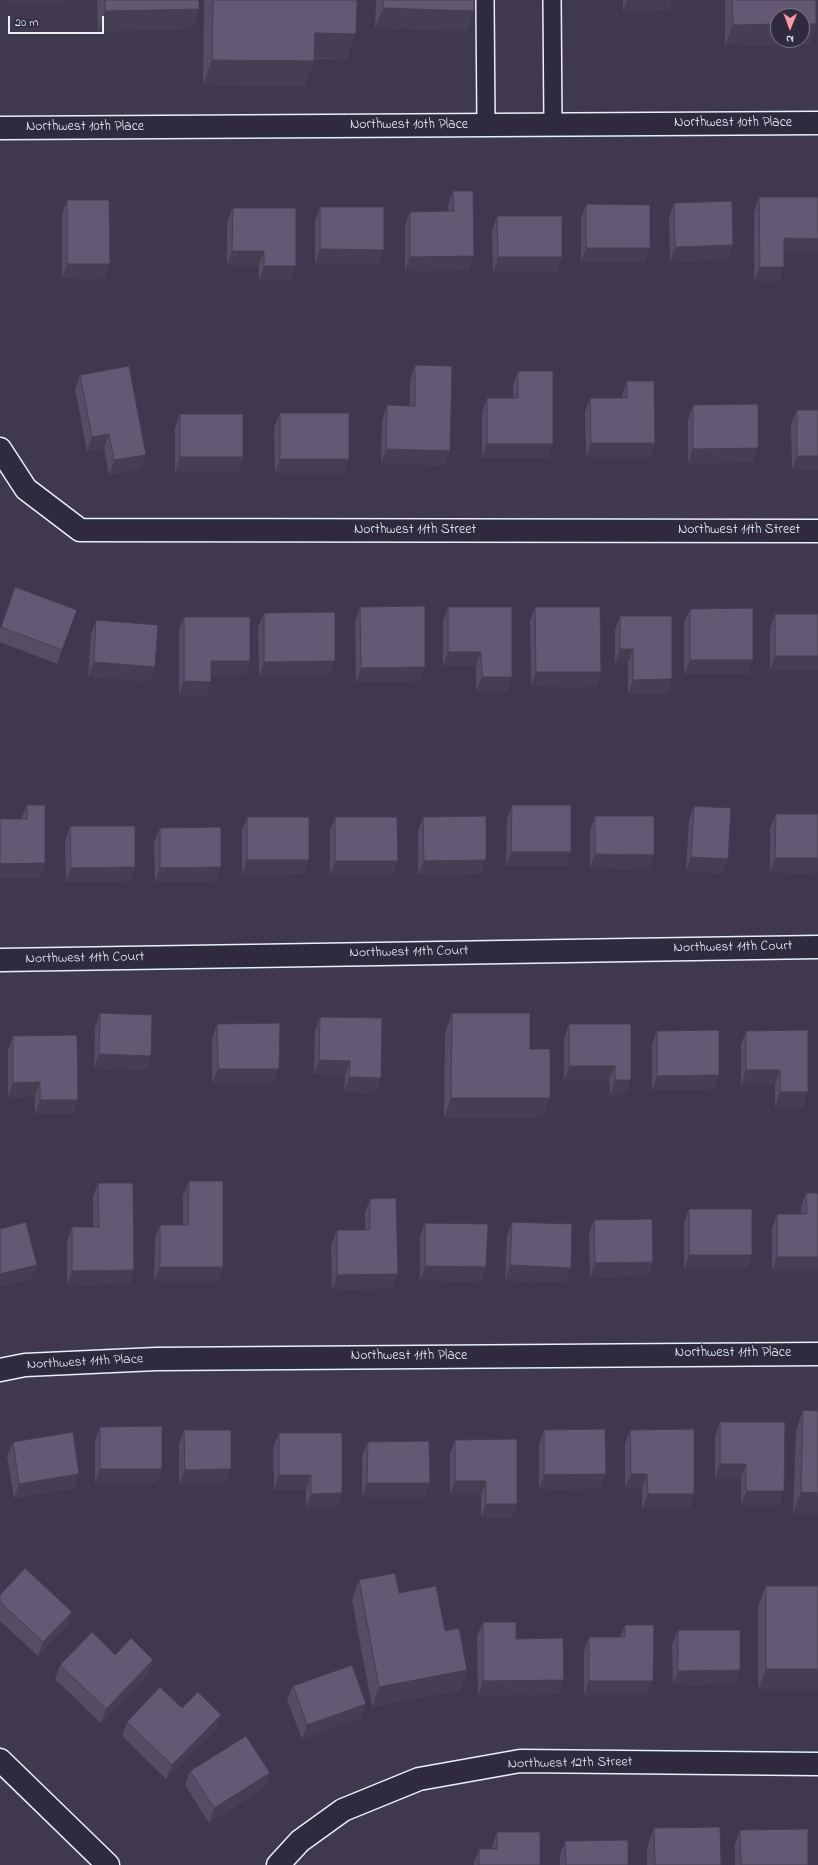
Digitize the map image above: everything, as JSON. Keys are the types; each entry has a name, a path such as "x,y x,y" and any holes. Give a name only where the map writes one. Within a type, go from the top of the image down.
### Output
{"street":[{"name":"Northwest 10th Place","path":"0,128 818,123"},
{"name":"Northwest 11th Street","path":"0,449 26,489 80,530 818,531"},
{"name":"Northwest 11th Court","path":"0,960 818,947"},
{"name":"Northwest 11th Place","path":"0,1370 25,1365 156,1359 818,1354"},
{"path":"0,1760 108,1865"},
{"name":"Northwest 12th Street","path":"278,1865 300,1841 343,1810 420,1779 520,1761 818,1764"}],"lane":[{"path":"485,0 486,125"},
{"path":"552,0 553,125"}],"building":[{"path":"105,0 199,0 199,9 105,11"},
{"path":"213,0 357,0 356,34 315,33 314,61 212,60"},
{"path":"383,0 474,0 474,11 383,8"},
{"path":"732,0 816,0 816,24 810,24 810,8 770,8 770,24 733,25"},
{"path":"453,191 473,191 474,256 410,257 410,212 454,211"},
{"path":"759,197 818,197 818,239 784,238 784,267 760,267"},
{"path":"67,200 109,200 110,264 67,264"},
{"path":"732,201 733,245 675,247 674,203"},
{"path":"586,204 650,205 650,248 586,248"},
{"path":"320,207 384,207 384,250 320,249"},
{"path":"233,208 296,208 296,266 264,266 264,251 232,251"},
{"path":"497,216 562,216 562,257 498,257"},
{"path":"415,365 452,366 450,451 386,449 387,405 415,406"},
{"path":"129,366 146,455 114,460 109,434 92,437 80,375"},
{"path":"518,371 553,371 553,444 487,444 487,398 518,398"},
{"path":"627,381 654,381 655,443 591,443 590,398 627,398"},
{"path":"758,404 758,448 693,449 693,405"},
{"path":"797,410 818,410 818,456 797,456"},
{"path":"280,413 349,413 349,459 280,459"},
{"path":"180,414 243,414 243,457 180,457"},
{"path":"15,587 77,610 62,650 1,627"},
{"path":"425,606 425,667 361,668 360,607"},
{"path":"448,607 512,607 512,677 482,677 481,652 448,652"},
{"path":"535,607 600,607 601,672 536,672"},
{"path":"753,608 753,660 690,660 690,609"},
{"path":"335,612 335,661 264,662 264,613"},
{"path":"775,614 818,614 818,656 775,656"},
{"path":"620,616 672,616 672,679 633,680 633,649 620,649"},
{"path":"184,617 250,617 250,661 211,661 211,682 184,681"},
{"path":"96,620 158,625 155,667 94,662"},
{"path":"27,805 45,805 45,863 0,864 0,819 27,819"},
{"path":"512,805 571,805 571,852 511,852"},
{"path":"694,806 731,808 728,859 691,857"},
{"path":"776,814 818,814 818,858 775,858"},
{"path":"486,816 486,860 424,861 423,817"},
{"path":"595,816 654,816 654,855 595,854"},
{"path":"247,817 309,817 309,860 247,860"},
{"path":"335,817 397,817 398,861 335,861"},
{"path":"70,826 135,826 135,867 71,868"},
{"path":"221,827 221,867 160,868 160,828"},
{"path":"100,1013 152,1015 151,1056 99,1054"},
{"path":"452,1013 530,1013 530,1049 550,1049 550,1098 451,1098"},
{"path":"320,1017 382,1018 381,1078 349,1077 350,1061 319,1060"},
{"path":"280,1023 279,1069 218,1069 217,1024"},
{"path":"569,1024 631,1024 631,1080 615,1080 615,1066 569,1066"},
{"path":"719,1030 719,1075 657,1076 657,1031"},
{"path":"808,1030 808,1092 780,1092 780,1070 746,1070 746,1031"},
{"path":"77,1035 78,1100 40,1100 40,1082 13,1083 13,1036"},
{"path":"189,1181 223,1181 223,1267 160,1267 160,1225 188,1225"},
{"path":"98,1183 133,1183 134,1270 72,1271 72,1227 99,1227"},
{"path":"806,1193 818,1193 818,1257 777,1257 777,1214 807,1214"},
{"path":"396,1198 398,1274 337,1275 337,1230 370,1230 370,1199"},
{"path":"689,1209 752,1209 752,1255 689,1255"},
{"path":"652,1219 653,1262 595,1263 594,1220"},
{"path":"26,1222 37,1265 0,1274 0,1229"},
{"path":"512,1222 572,1224 571,1268 510,1265"},
{"path":"425,1223 488,1224 486,1267 425,1266"},
{"path":"803,1410 818,1411 818,1493 801,1492"},
{"path":"720,1422 785,1422 784,1491 746,1491 746,1464 720,1464"},
{"path":"162,1426 162,1469 100,1469 100,1427"},
{"path":"605,1429 606,1474 544,1475 544,1430"},
{"path":"694,1429 694,1494 648,1494 647,1474 631,1474 630,1430"},
{"path":"184,1430 231,1430 231,1469 185,1470"},
{"path":"73,1432 79,1474 19,1484 13,1442"},
{"path":"279,1433 342,1433 342,1493 311,1494 311,1475 279,1475"},
{"path":"517,1439 517,1504 486,1504 486,1481 455,1481 455,1440"},
{"path":"429,1441 430,1483 367,1483 368,1442"},
{"path":"25,1568 72,1612 43,1642 0,1602 0,1595"},
{"path":"395,1573 399,1593 436,1586 445,1631 459,1628 467,1670 379,1687 359,1580"},
{"path":"766,1586 818,1586 818,1669 766,1669"},
{"path":"483,1622 516,1622 516,1639 563,1638 564,1680 483,1681"},
{"path":"625,1625 654,1625 653,1681 589,1681 589,1637 625,1637"},
{"path":"678,1630 740,1630 740,1670 678,1671"},
{"path":"92,1632 115,1655 131,1638 153,1660 106,1709 60,1665"},
{"path":"352,1665 366,1704 307,1725 293,1686"},
{"path":"160,1687 182,1708 198,1692 221,1715 172,1765 127,1722"},
{"path":"246,1736 270,1773 214,1808 190,1771"},
{"path":"720,1827 721,1865 655,1865 654,1828"},
{"path":"808,1829 808,1865 741,1865 740,1830"},
{"path":"497,1832 540,1832 540,1865 479,1865 479,1849 497,1849"},
{"path":"628,1840 628,1865 566,1865 565,1841"}]}
